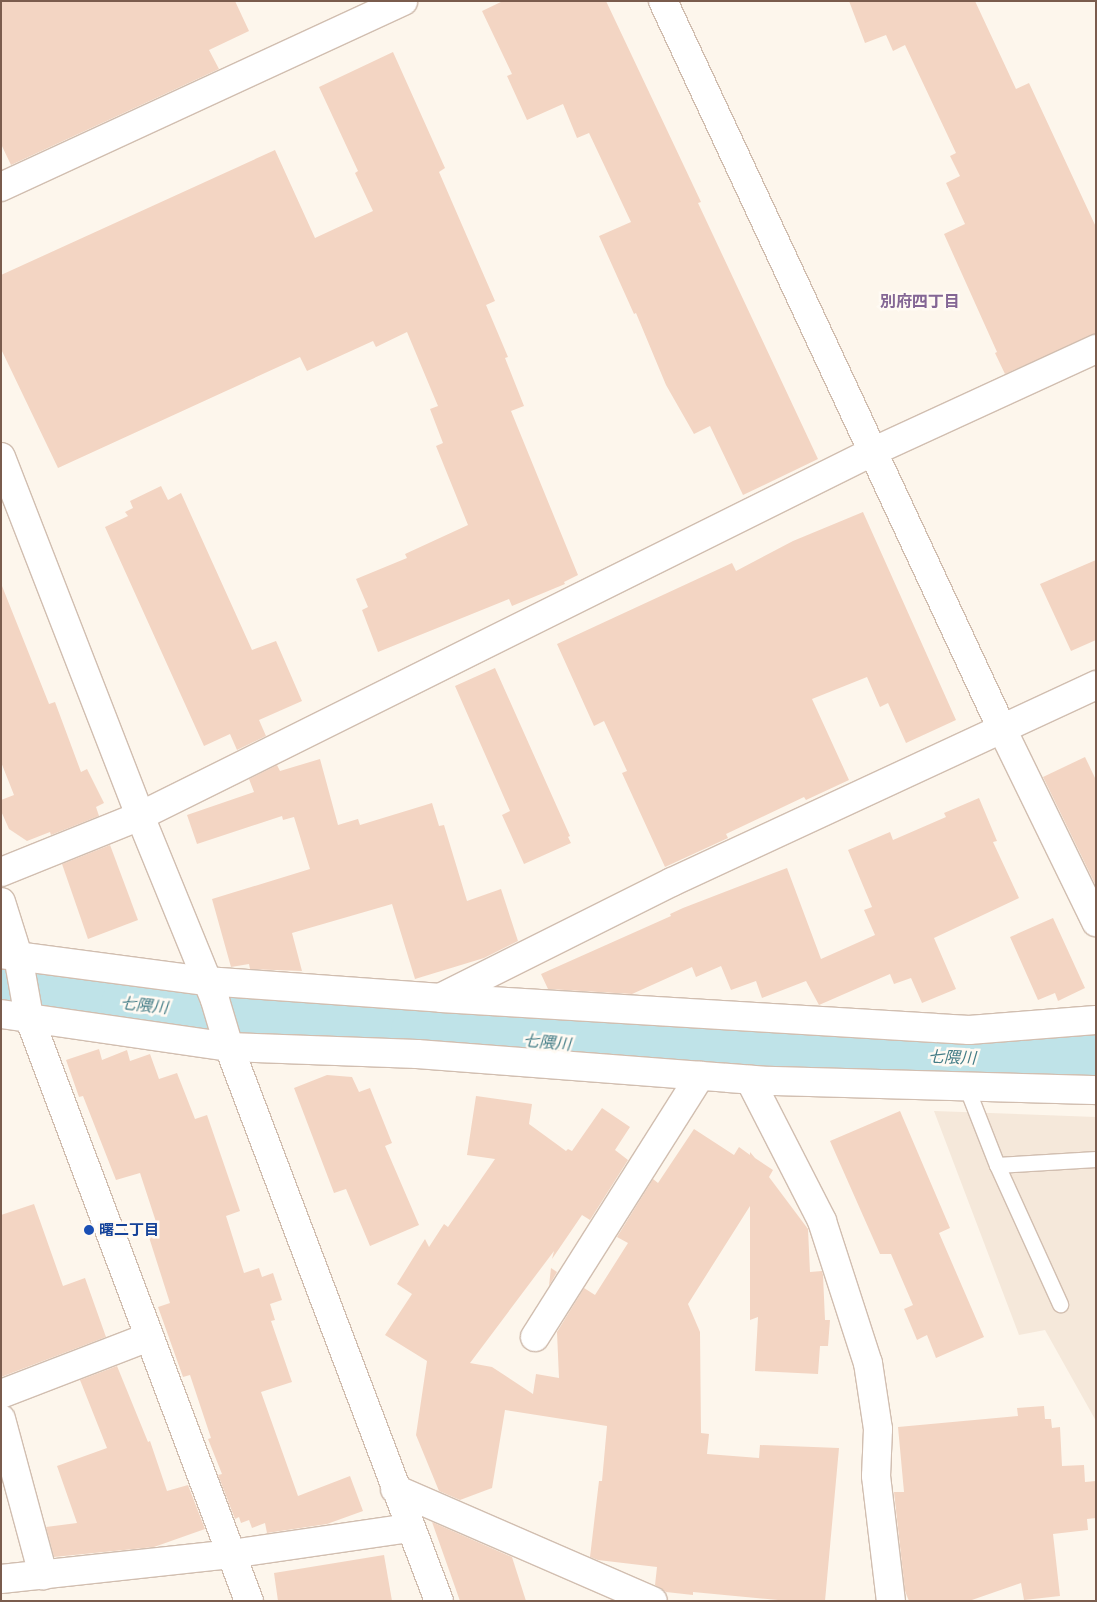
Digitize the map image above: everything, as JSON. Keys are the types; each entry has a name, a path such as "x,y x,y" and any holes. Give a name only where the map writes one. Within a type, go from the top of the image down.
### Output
{"street":[{"path":"1,187 403,1"},
{"path":"663,1 1002,729 1096,922"},
{"path":"1,872 140,816 872,452 1096,349"},
{"path":"1,457 140,816 211,991 395,1489 439,1601"},
{"path":"441,998 672,882 1096,685"},
{"path":"1,902 13,958 28,1010 250,1601"},
{"path":"13,958 211,991 441,998 969,1030 1096,1020"},
{"path":"1,1014 28,1010 227,1038 700,1076 761,1080 1096,1090"},
{"path":"535,1337 700,1076"},
{"path":"761,1080 822,1221 868,1363 878,1429 876,1476 891,1601"},
{"path":"1,1394 150,1337"},
{"path":"1,1419 43,1575"},
{"path":"395,1489 653,1601"},
{"path":"1,1579 231,1554 410,1528"}],"lane":[{"path":"966,1086 997,1165 1060,1304"},
{"path":"997,1165 1096,1159"}],"shaded area":[{"path":"934,1111 1096,1117 1096,1421 1045,1330 1019,1335"}],"water":[{"path":"52,984 161,991 170,1024 58,1010"}],"building":[{"path":"1,1 235,1 249,31 209,50 219,69 11,165 1,144"},
{"path":"503,1 606,1 701,202 698,203 818,459 743,495 710,426 694,434 666,385 636,313 634,314 599,236 631,222 589,133 577,138 563,104 527,120 507,76 512,74 482,11"},
{"path":"849,1 975,1 1016,89 1029,83 1096,227 1096,334 1005,374 944,234 965,224 946,183 960,176 950,156 956,153 905,45 893,51 886,35 865,43"},
{"path":"393,52 445,168 439,172 495,301 486,305 508,357 505,358 524,406 511,411 578,575 564,582 565,584 512,606 509,599 378,652 362,610 368,607 356,579 407,558 405,554 468,525 436,446 443,443 430,409 438,406 407,332 376,347 373,341 307,371 300,357 58,468 1,349 1,275 275,150 315,238 373,211 355,173 358,171 319,87"},
{"path":"161,486 168,500 181,493 252,650 276,641 302,701 259,720 266,736 237,750 230,734 204,746 105,527 128,516 125,512 133,508 130,501"},
{"path":"863,512 956,720 906,743 888,703 880,707 867,677 812,699 849,780 806,800 804,797 726,834 728,838 665,867 622,773 627,771 604,721 594,726 557,644 732,563 736,571 793,541"},
{"path":"1096,560 1096,640 1071,651 1040,584"},
{"path":"2,586 49,704 55,702 81,772 87,769 104,803 96,807 99,816 51,835 50,832 27,841 9,829 1,811 1,800 14,795 1,762"},
{"path":"495,668 570,836 568,837 571,843 524,864 502,815 510,811 455,686"},
{"path":"1085,757 1096,780 1096,886 1043,777"},
{"path":"320,759 338,825 358,819 360,825 432,803 439,826 444,825 467,901 501,889 518,941 484,958 415,979 392,904 292,933 302,971 250,969 249,964 231,967 212,899 310,869 294,817 283,820 282,816 197,844 187,815 254,792 249,779 277,765 280,771"},
{"path":"979,798 997,841 993,842 1019,898 934,938 956,989 922,1003 911,978 894,984 890,974 819,1005 806,981 762,998 756,981 731,990 721,966 696,977 692,967 632,994 548,989 541,974 671,916 670,914 683,908 787,868 821,959 875,935 864,910 872,907 848,850 890,832 893,840 946,817 944,813"},
{"path":"110,845 138,920 88,939 62,864"},
{"path":"1053,918 1085,988 1058,1001 1055,993 1038,1000 1010,937"},
{"path":"99,1049 102,1060 127,1050 130,1061 150,1054 159,1079 177,1073 195,1119 207,1115 240,1211 226,1216 244,1273 259,1268 262,1277 273,1273 282,1300 270,1304 275,1320 271,1321 292,1382 261,1392 298,1496 350,1476 363,1511 327,1524 267,1533 265,1523 252,1528 249,1520 241,1523 239,1517 235,1519 218,1475 222,1474 208,1439 211,1438 190,1375 183,1377 158,1307 170,1303 147,1231 158,1228 140,1173 116,1180 83,1096 79,1097 66,1060"},
{"path":"327,1075 352,1077 359,1092 370,1088 392,1143 385,1146 419,1225 370,1246 346,1189 334,1193 294,1088"},
{"path":"476,1096 532,1104 529,1124 566,1151 568,1149 572,1151 602,1108 630,1127 615,1150 628,1160 590,1220 582,1215 552,1259 554,1251 470,1363 492,1367 533,1394 536,1374 559,1378 557,1332 584,1288 595,1295 628,1243 617,1237 653,1179 658,1183 694,1129 734,1155 739,1147 750,1155 750,1152 755,1158 773,1170 769,1177 808,1229 810,1272 822,1271 825,1320 830,1320 828,1346 820,1346 818,1374 755,1371 758,1317 750,1320 750,1206 688,1304 700,1332 701,1433 709,1434 707,1454 759,1458 760,1445 839,1448 825,1601 789,1601 693,1592 693,1595 666,1592 655,1585 657,1567 598,1560 590,1557 599,1481 602,1481 607,1426 505,1410 492,1488 460,1500 439,1491 416,1435 427,1361 385,1335 412,1294 397,1284 425,1239 429,1247 444,1224 448,1227 495,1159 467,1155"},
{"path":"900,1111 950,1228 939,1233 984,1337 936,1358 927,1335 917,1340 904,1309 913,1305 891,1254 880,1254 830,1141"},
{"path":"34,1204 63,1286 85,1278 106,1337 1,1377 1,1215"},
{"path":"551,1268 557,1272 549,1286"},
{"path":"117,1366 148,1442 150,1441 167,1491 188,1485 205,1529 154,1547 54,1557 46,1527 77,1523 57,1466 107,1448 80,1380"},
{"path":"1044,1406 1045,1419 1051,1419 1052,1428 1060,1427 1062,1466 1084,1465 1085,1482 1096,1481 1096,1518 1087,1519 1088,1530 1053,1534 1060,1596 1024,1600 1021,1583 969,1601 909,1601 905,1591 894,1492 904,1492 898,1427 1018,1416 1017,1408"},
{"path":"432,1522 512,1557 526,1601 460,1601"},
{"path":"384,1555 392,1601 278,1601 274,1573"}],"waterway":[{"name":"七隈川","path":"1,989 132,1005 608,1047 980,1058 1096,1058"}],"place":[{"name":"曙二丁目","path":"89,1230"}],"district":[{"name":"別府四丁目","path":"920,301"}]}
